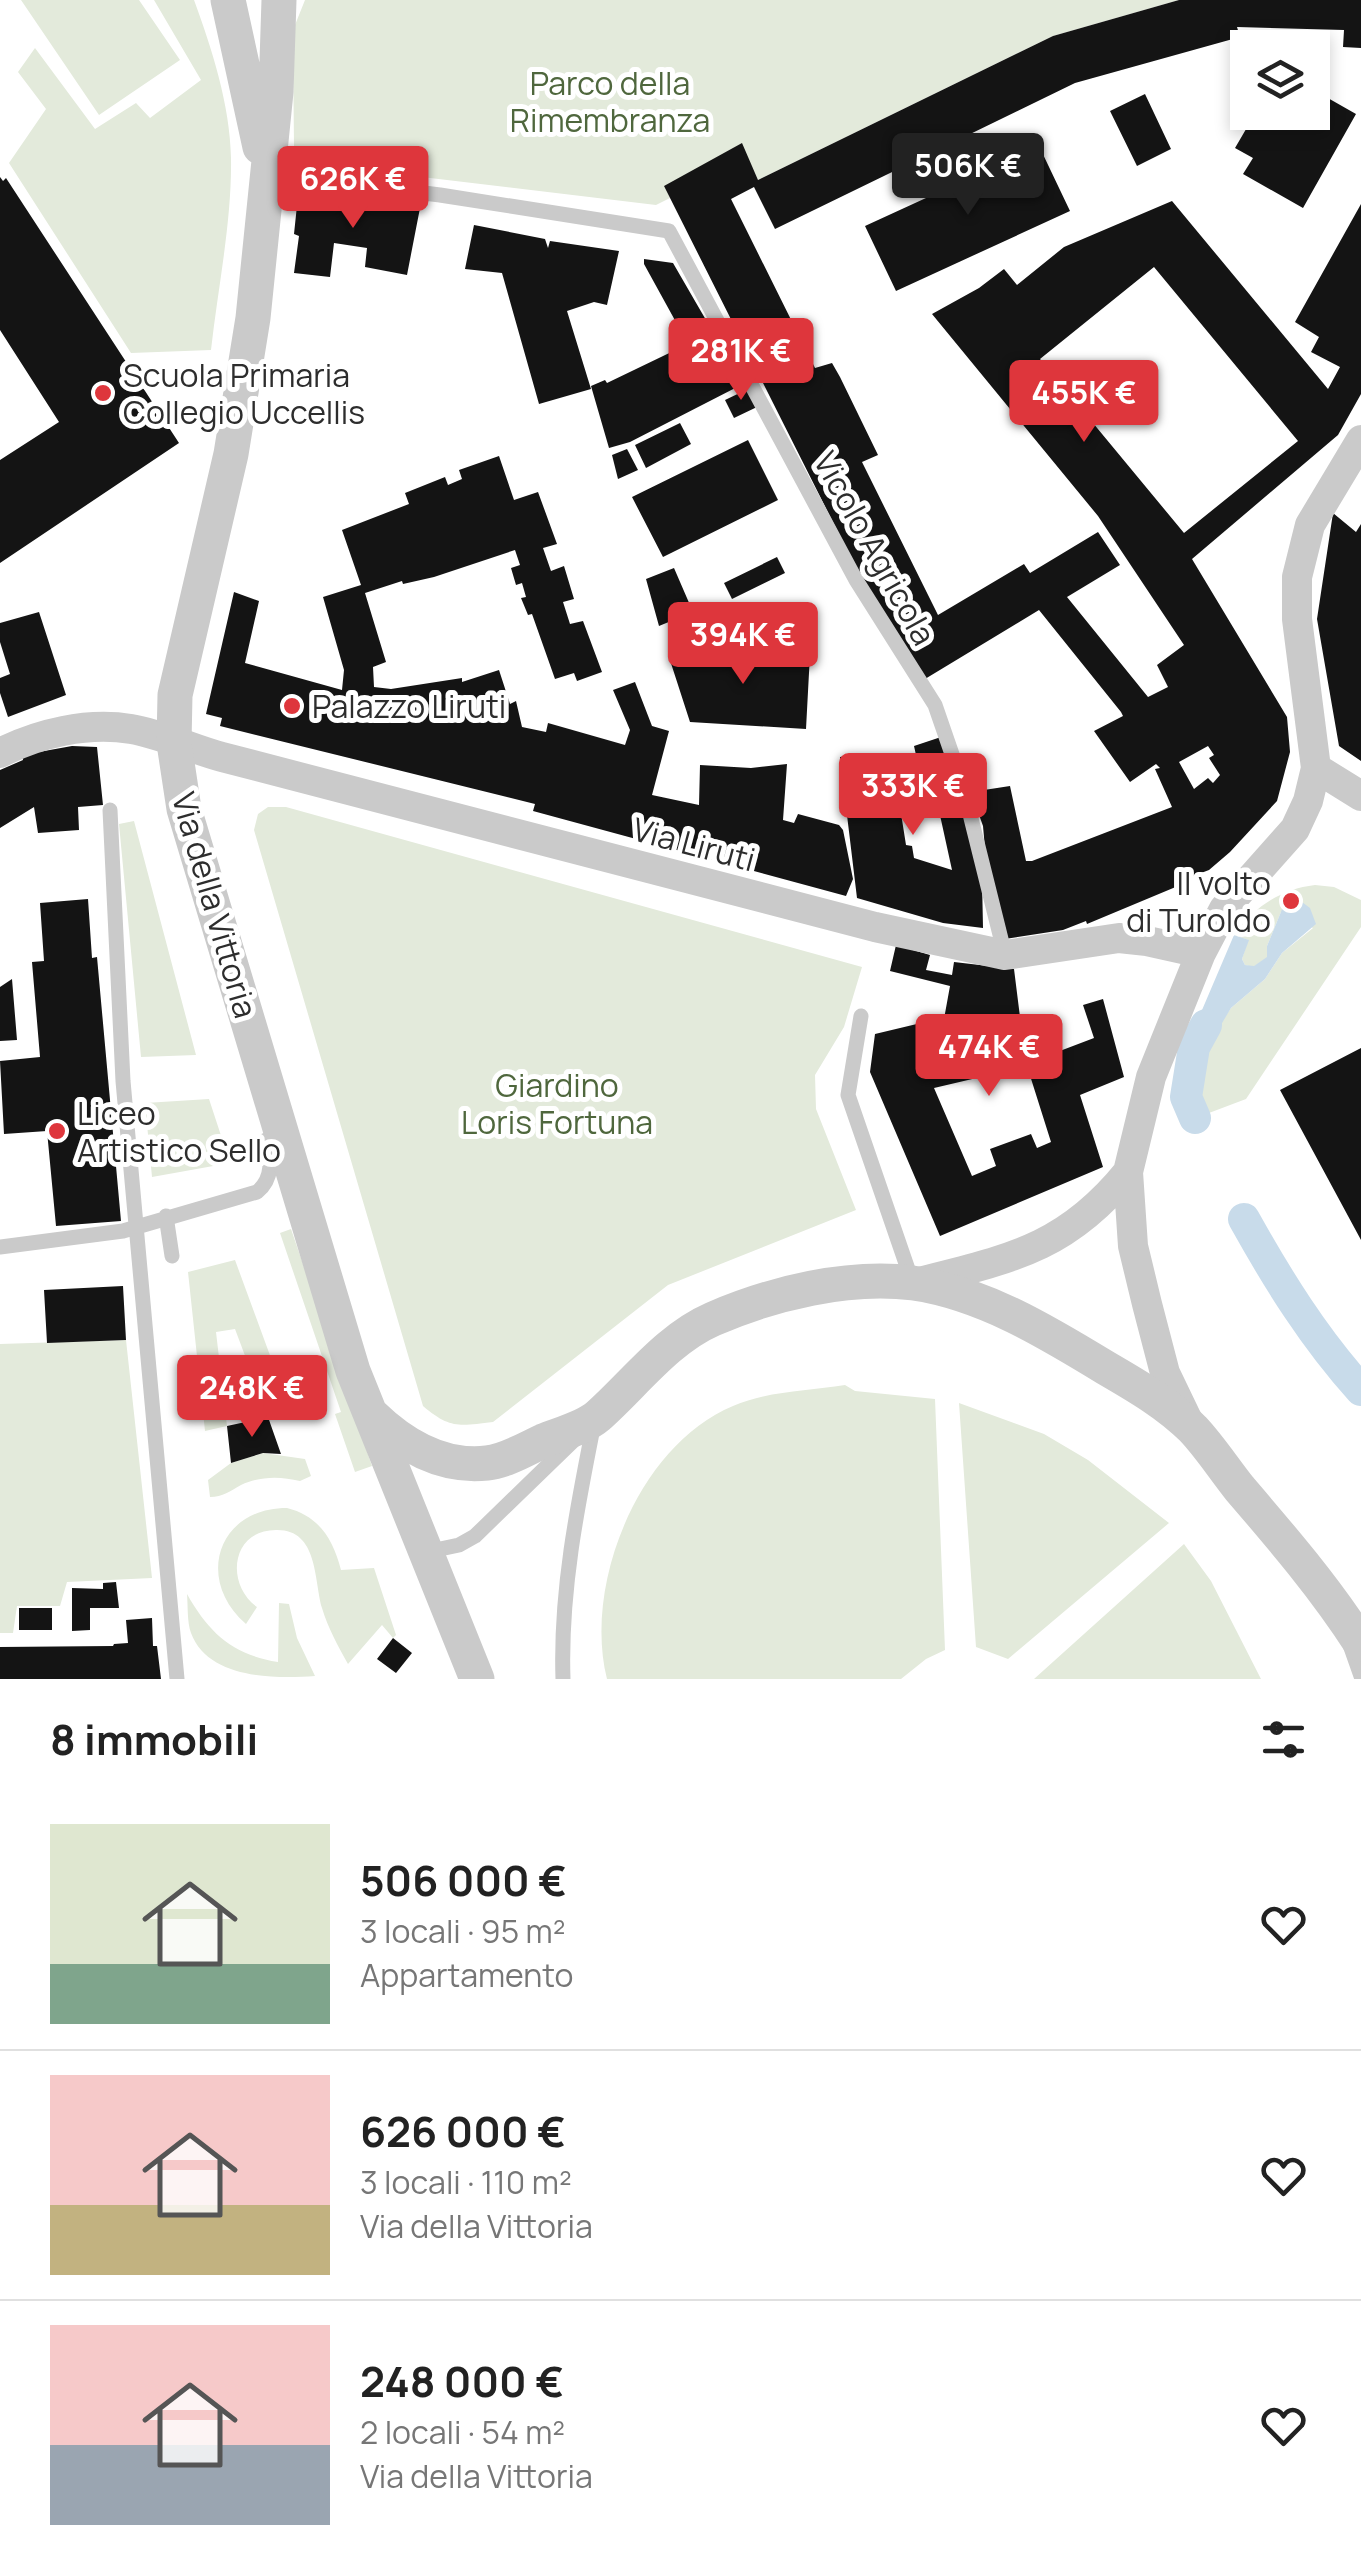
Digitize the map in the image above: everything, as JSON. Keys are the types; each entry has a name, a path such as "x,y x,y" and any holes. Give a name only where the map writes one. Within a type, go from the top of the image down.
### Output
{"street":[{"name":"Via della Vittoria","path":"228,0 265,178"},
{"name":"Via della Vittoria","path":"279,0 276,92 254,318 231,454 177,681 174,743 184,809 368,1411 477,1679"},
{"path":"1193,1429 1165,1373 1147,1304 1133,1246 1128,1172 1166,1033 1201,953 1240,886 1295,829 1308,801 1316,768 1297,620 1296,577 1310,525 1361,440"},
{"name":"Via Liruti","path":"0,752 46,734 80,729 132,729 875,927 1005,955 1119,938 1201,953"},
{"path":"1316,768 1361,796"},
{"path":"368,1411 396,1438 444,1460 501,1460 595,1419 634,1378 709,1320 747,1306 835,1285 913,1283 1008,1258 1043,1245 1082,1221 1128,1172"},
{"path":"913,1283 984,1302 1059,1339 1150,1393 1193,1429 1332,1598 1361,1644"}],"lane":[{"name":"Vicolo Agricola","path":"265,178 303,178 669,231 856,580 934,706 963,786 1005,955"},
{"path":"110,810 123,1081 178,1679"},
{"path":"861,1016 848,1096 913,1283"},
{"path":"0,1246 123,1231 244,1197 265,1186 270,1154 263,1129 253,1042"},
{"path":"166,1216 172,1256"},
{"path":"426,1552 459,1545 475,1536 595,1419"},
{"path":"563,1679 566,1585 595,1419"},
{"path":"1332,1598 1361,1676"}],"green space":[{"path":"21,0 139,0 180,60 99,115"},
{"path":"154,0 194,0 224,98 231,158 229,206 211,350 131,353 9,163 46,109 18,72 35,48 95,129 136,103 150,118 201,80"},
{"name":"Parco della Rimembranza","path":"305,0 1179,0 1053,36 758,180 741,144 665,186 670,198 656,205 321,165 299,156 294,146 293,48 295,25"},
{"name":"Giardino Loris Fortuna","path":"268,807 286,807 862,967 844,1027 815,1075 816,1109 856,1210 668,1285 493,1422 455,1424 432,1413 423,1406 254,830 258,814"},
{"path":"134,821 196,1055 141,1057 119,824"},
{"path":"1315,885 1334,887 1361,900 1361,927 1246,1099 1201,1116 1194,1097 1209,1045 1220,1024 1231,1008 1265,979 1282,953 1313,928 1281,912 1267,946 1267,958 1253,967 1245,965 1242,959 1248,940 1234,935 1269,901"},
{"path":"209,1099 230,1163 152,1177 145,1103"},
{"path":"291,1229 372,1466 355,1472 335,1414 341,1412 280,1233"},
{"path":"235,1260 290,1410 268,1417 235,1329 216,1332 227,1426 205,1431 188,1272"},
{"path":"126,1340 152,1578 67,1582 60,1606 17,1606 13,1633 0,1633 0,1344"},
{"path":"845,1385 855,1391 935,1399 945,1650 901,1679 607,1679 602,1642 603,1602 612,1561 645,1484 670,1452 700,1425 746,1401"},
{"path":"959,1403 1044,1434 1088,1460 1169,1523 1008,1659 976,1647"},
{"path":"263,1453 305,1459 311,1476 300,1481 255,1480 210,1497 208,1480 231,1463"},
{"path":"287,1508 308,1517 323,1530 341,1570 374,1568 396,1635 393,1638 382,1625 348,1664 324,1615 312,1558 300,1538 290,1532 261,1532 242,1548 237,1573 240,1585 257,1607 246,1624 230,1606 218,1568 230,1533 244,1520 263,1511"},
{"path":"1184,1544 1211,1581 1261,1679 1034,1679"},
{"path":"187,1594 204,1620 224,1640 248,1654 278,1662 279,1603 289,1604 297,1638 315,1676 263,1676 227,1668 212,1660 191,1633"}],"water":[{"path":"1298,899 1310,908 1316,924 1282,953 1265,979 1231,1008 1209,1045 1201,1068 1179,1064 1234,935 1249,940 1242,959 1245,965 1254,966 1267,957 1267,946 1285,902"}],"building":[{"path":"1179,0 1361,0 1361,48 1343,47 1344,30 1237,27 1238,30 1230,30 1230,40 1075,83 775,229 754,187 731,199 815,368 832,363 840,377 878,455 862,462 938,615 1024,564 1030,573 1098,532 1120,565 1067,597 1148,697 1168,687 1157,665 1184,645 1098,516 932,314 1004,269 1017,285 1064,247 1172,201 1328,389 1340,367 1311,352 1319,337 1295,322 1361,204 1361,394 1338,435 1192,559 1287,717 1290,752 1277,801 1209,870 1087,924 1086,921 1063,930 1005,939 987,871 983,826 971,792 1010,786 1026,861 1032,861 1172,807 1155,769 1160,768 1156,764 1130,782 1094,731 1123,716 1121,712 1039,610 925,679 853,562 664,186 742,143 758,180 1053,36","holes":["1154,267 1298,441 1184,533 1040,359","1208,746 1214,755 1209,758 1220,775 1213,783 1208,778 1194,789 1179,762"]},
{"path":"1145,94 1171,149 1137,166 1110,111"},
{"path":"1330,99 1356,114 1303,208 1243,174 1253,158 1235,148 1246,130 1330,130"},
{"path":"1039,146 1070,211 896,291 865,226"},
{"path":"0,177 3,181 6,178 179,443 0,563 0,460 59,422 0,330"},
{"path":"311,187 420,208 407,275 365,267 367,248 334,243 330,277 294,273 299,236 294,234 298,196"},
{"path":"474,225 545,239 548,248 550,241 619,251 607,305 594,302 567,311 591,389 539,404 502,273 465,269"},
{"path":"644,259 673,263 743,384 630,442 609,448 591,386 605,380 607,383 688,344"},
{"path":"748,389 757,407 734,418 725,400"},
{"path":"680,423 691,444 646,468 635,445"},
{"path":"748,440 778,500 663,557 632,497"},
{"path":"627,449 638,470 618,479 612,455"},
{"path":"499,456 514,500 538,492 557,544 543,548 551,571 564,566 574,599 563,602 570,624 583,621 602,672 577,681 574,673 555,679 532,614 528,615 521,598 526,597 522,583 516,585 511,568 520,565 515,550 434,577 403,584 402,581 365,593 386,662 373,667 374,687 391,689 462,678 462,682 499,670 510,704 516,701 522,727 546,732 548,723 625,745 630,730 613,690 635,682 652,726 669,731 652,795 699,805 700,765 751,768 787,764 783,820 794,823 798,814 839,825 853,879 846,896 533,811 535,804 220,726 222,718 206,714 234,592 259,601 245,663 342,690 344,670 323,597 361,585 342,530 409,504 405,493 445,477 448,485 462,479 459,470"},
{"path":"1333,513 1356,532 1361,524 1361,761 1339,746 1317,619"},
{"path":"777,557 785,573 732,599 724,583"},
{"path":"674,568 693,612 659,626 646,579"},
{"path":"39,612 66,695 8,717 0,693 0,678 10,674 0,642 0,623"},
{"path":"684,647 810,654 806,729 690,722 668,654"},
{"path":"941,737 982,879 983,928 943,923 857,898 840,757 860,754 864,776 887,771 884,762 916,755 914,746","holes":["922,783 928,807 938,806 952,870 914,858 912,846 906,845 897,788"]},
{"path":"72,746 97,747 103,805 78,807 79,830 38,833 34,807 0,828 0,770 23,760 22,755"},
{"path":"88,899 92,958 97,957 121,1221 56,1226 47,1131 4,1134 0,1061 40,1057 32,962 44,961 40,903"},
{"path":"896,945 930,955 926,970 952,975 954,962 1014,969 1020,1017 996,1014 997,1040 1038,1030 1044,1057 1094,1038 1083,1005 1103,999 1124,1077 1080,1095 1103,1167 940,1236 870,1072 875,1034 921,1023 928,1058 977,1044 972,1023 944,1019 950,986 890,971","holes":["1027,1066 1051,1142 1037,1148 1031,1134 990,1149 996,1166 972,1176 934,1088"]},
{"path":"12,979 17,1040 0,1041 0,987"},
{"path":"1361,1048 1361,1240 1280,1090"},
{"path":"123,1286 126,1340 47,1343 44,1290"},
{"path":"268,1417 281,1454 263,1453 231,1463 227,1426"},
{"path":"116,1582 119,1608 90,1608 90,1630 72,1631 72,1588 103,1589 103,1583"},
{"path":"19,1608 52,1608 52,1630 19,1630"},
{"path":"152,1618 153,1646 157,1646 161,1679 0,1679 0,1647 113,1646 128,1643 126,1620"},
{"path":"393,1638 412,1653 396,1673 377,1659"}],"waterway":[{"path":"1195,1118 1186,1097 1194,1047 1206,1025"},
{"path":"1244,1219 1298,1308 1361,1390"}],"place":[{"name":"Scuola Primaria Collegio Uccellis","path":"103,393"},
{"name":"Palazzo Liruti","path":"292,706"},
{"name":"Il volto di Turoldo","path":"1291,901"},
{"name":"Liceo Artistico Sello","path":"57,1131"}]}
